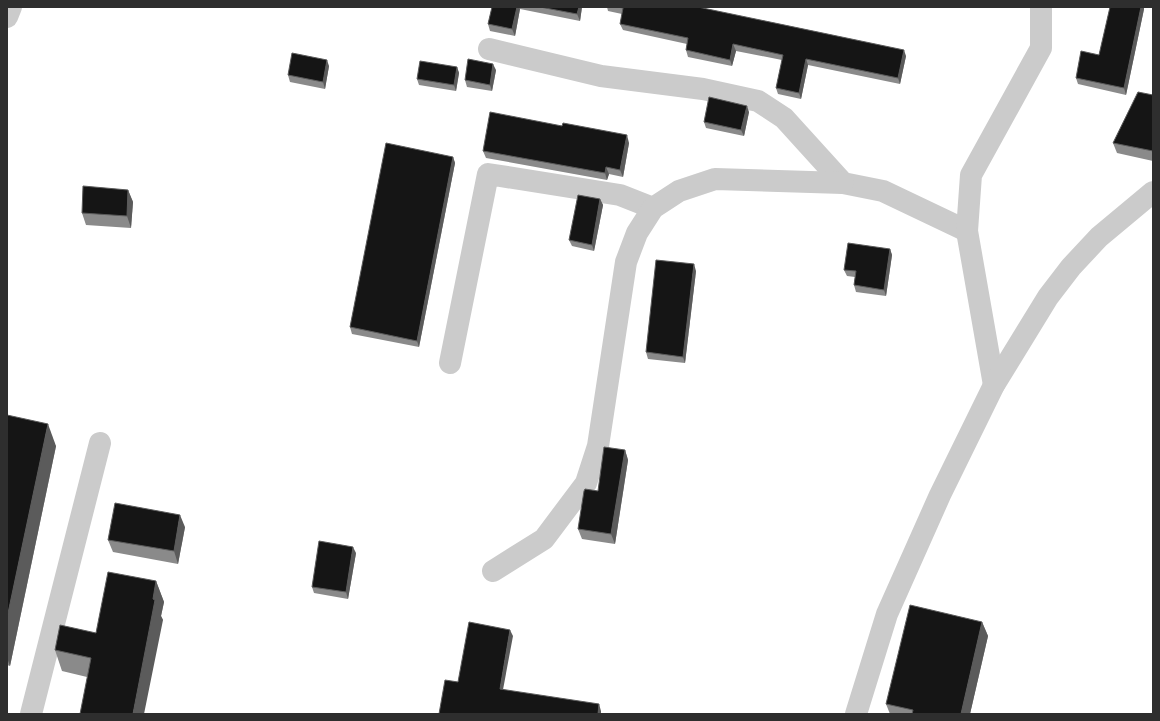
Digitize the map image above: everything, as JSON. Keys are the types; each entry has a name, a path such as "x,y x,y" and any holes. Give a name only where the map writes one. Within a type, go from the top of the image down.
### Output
{"street":[{"path":"7,17 11,7"},
{"path":"994,384 967,230 971,175 1041,48 1041,7"},
{"path":"489,49 602,76 703,89 758,101 784,118 843,184"},
{"path":"450,363 488,174 620,195 653,208"},
{"path":"493,571 544,539 586,483 598,446 626,262 637,233 653,208 679,191 715,179 843,184 883,191 967,230"},
{"path":"856,714 887,614 940,495 994,384 1048,297 1071,267 1099,237 1153,192"},
{"path":"31,714 100,443"}],"building":[{"path":"492,7 517,7 512,29 488,24"},
{"path":"540,7 579,7 577,14"},
{"path":"617,7 698,7 904,50 898,78 806,59 799,93 776,88 783,55 733,44 730,60 686,50 688,38 620,24 623,8"},
{"path":"1110,7 1141,7 1124,88 1076,78 1081,51 1099,55"},
{"path":"292,53 327,60 323,82 288,75"},
{"path":"468,59 493,64 490,85 465,80"},
{"path":"420,61 457,67 454,85 417,79"},
{"path":"1138,92 1153,95 1153,151 1113,143"},
{"path":"709,97 747,106 741,130 704,122"},
{"path":"490,112 562,126 563,123 627,135 620,170 606,167 605,173 483,151"},
{"path":"386,143 453,157 417,341 350,327"},
{"path":"83,186 128,190 127,216 82,213"},
{"path":"578,195 600,199 592,245 569,240"},
{"path":"848,243 890,249 884,290 854,285 856,271 844,270"},
{"path":"656,260 694,264 683,357 646,352"},
{"path":"7,415 48,424 7,618"},
{"path":"604,447 625,450 611,534 578,529 585,489 598,491"},
{"path":"115,503 180,515 174,551 108,540"},
{"path":"319,541 353,547 346,592 312,587"},
{"path":"108,572 156,581 153,599 155,600 133,714 80,714 91,658 55,650 60,625 96,633"},
{"path":"910,605 982,622 961,714 912,714 913,710 886,704"},
{"path":"469,622 510,630 500,689 599,704 598,714 439,714 445,680 458,682"}]}
